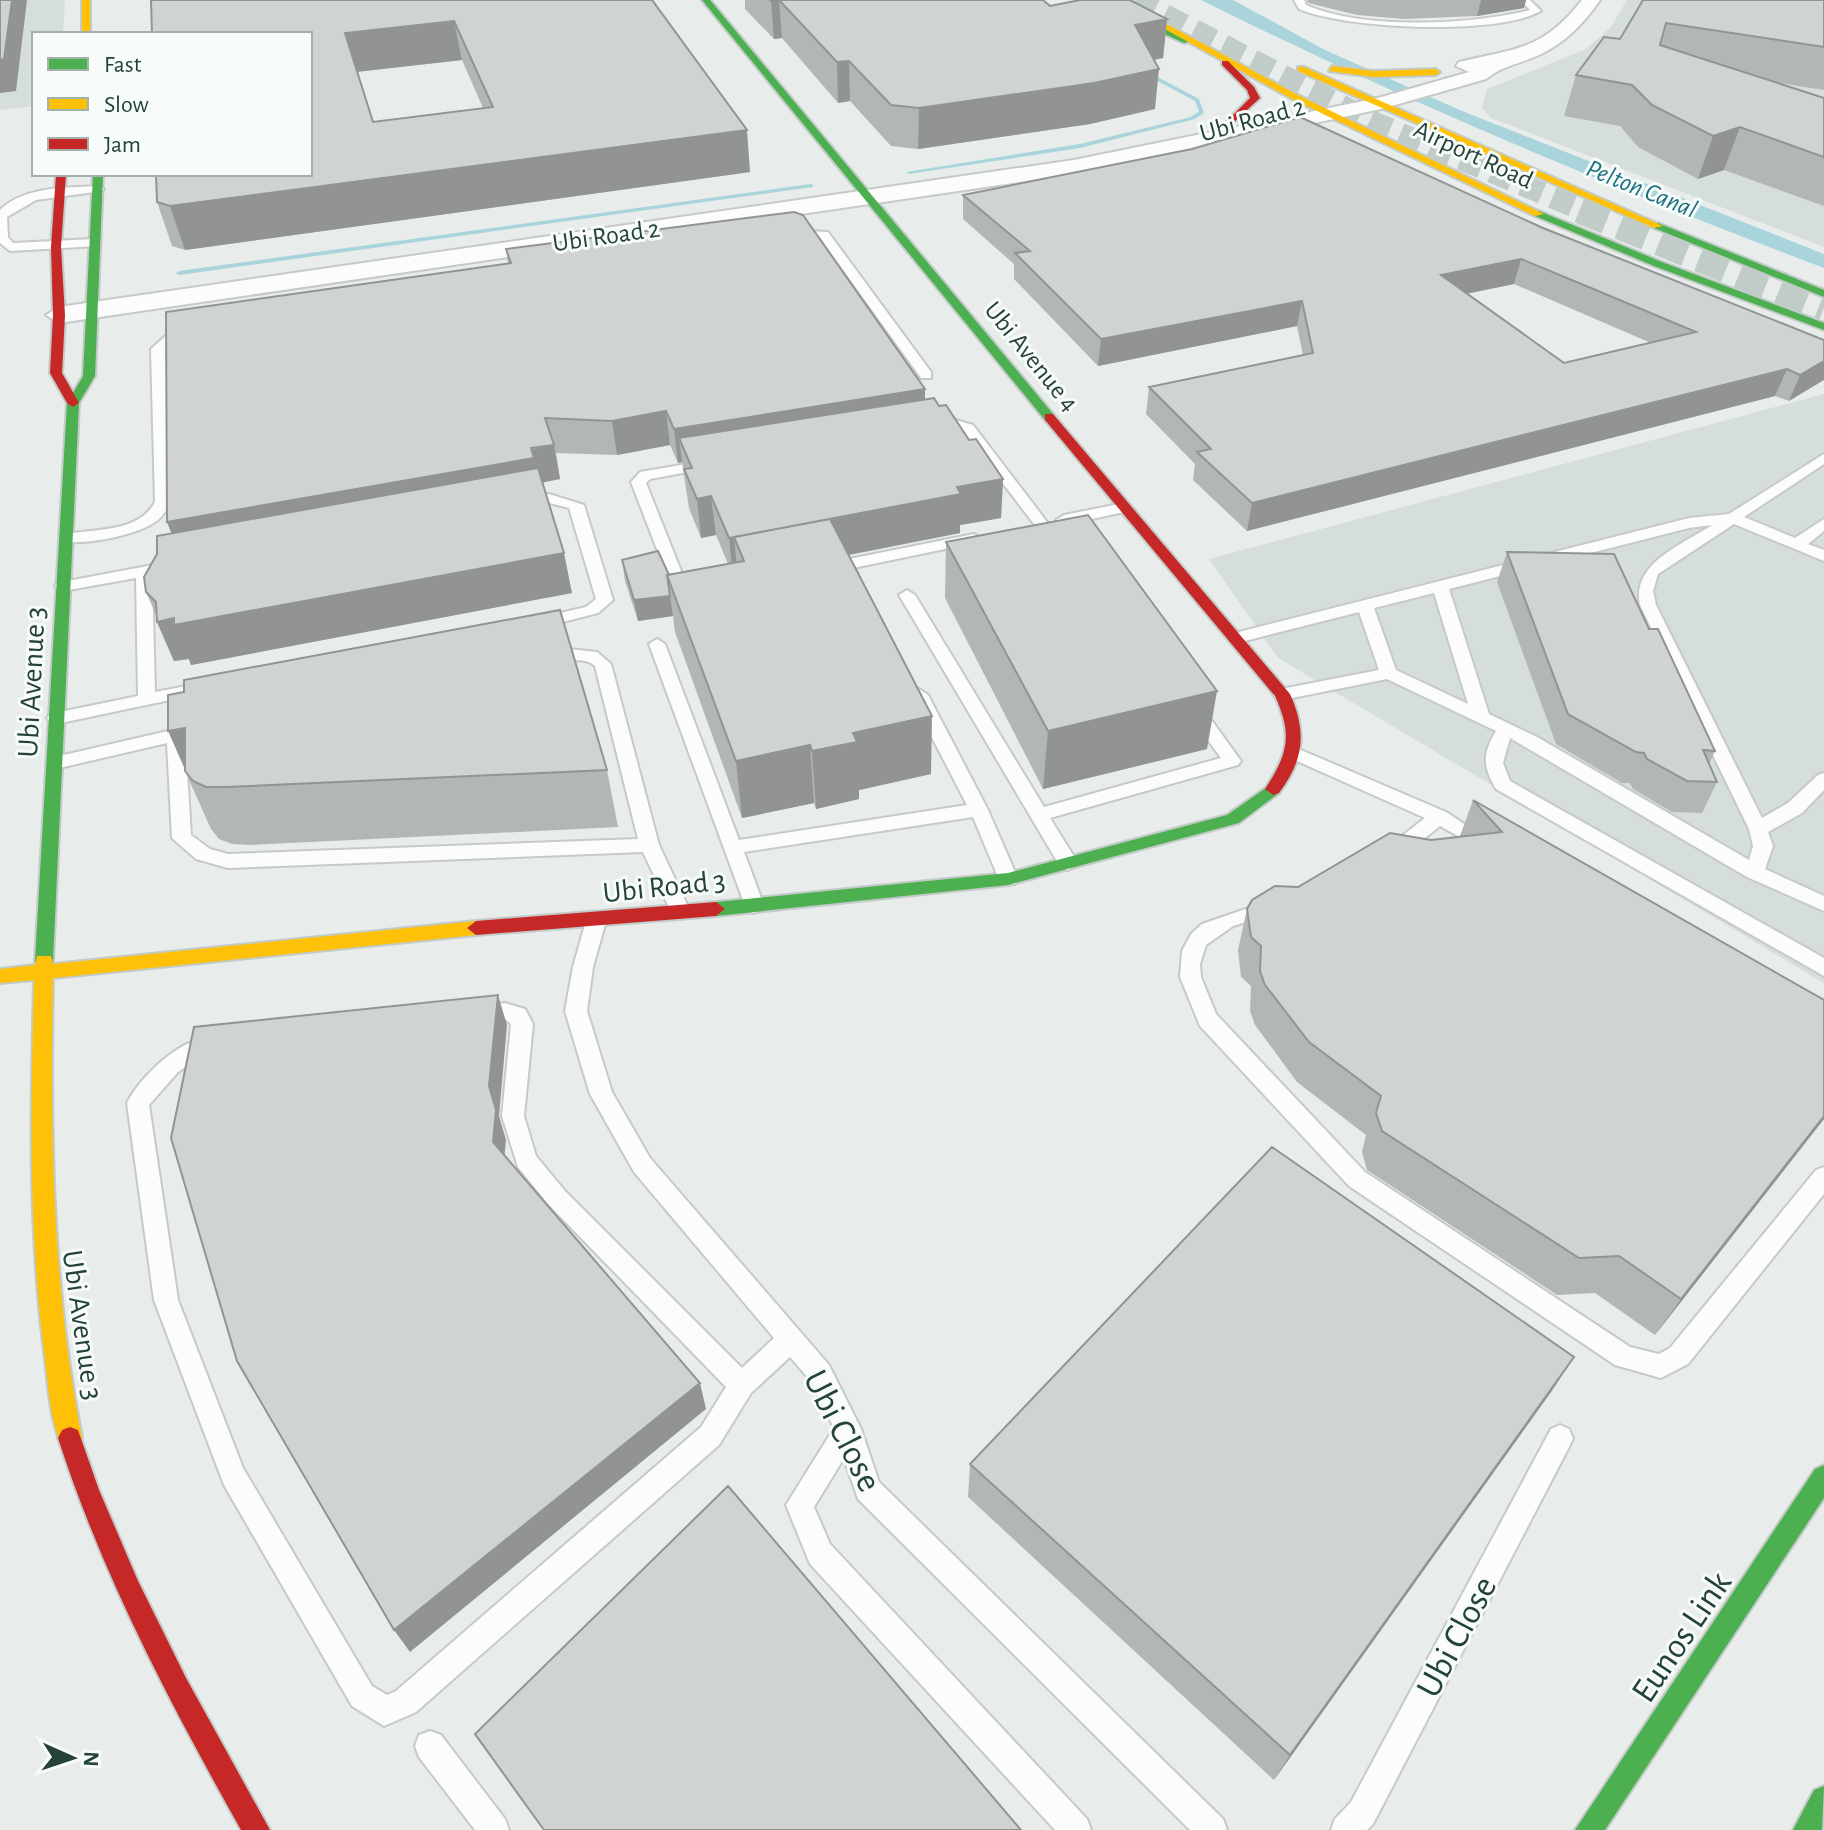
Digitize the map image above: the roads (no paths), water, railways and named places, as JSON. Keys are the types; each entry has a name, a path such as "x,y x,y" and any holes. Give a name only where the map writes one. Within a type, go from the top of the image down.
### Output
{"main road":[{"path":"86,0 86,32"},
{"name":"Ubi Avenue 4","path":"706,0 1124,508 1282,694 1295,719 1294,753"},
{"path":"1095,0 1187,41"},
{"name":"Airport Road","path":"1116,0 1187,41 1329,114 1605,242 1824,327"},
{"path":"1219,57 1251,89 1255,98 1231,122"},
{"name":"Airport Road","path":"1436,72 1373,74 1285,62 1463,142 1824,293"},
{"path":"1463,142 1437,109 1446,92 1464,79"},
{"name":"Ubi Avenue 3","path":"61,176 56,247 59,315 56,373 73,403"},
{"name":"Ubi Avenue 3","path":"98,181 89,376 73,403 42,971 42,1240 54,1354 85,1484 130,1597 256,1830"},
{"name":"Ubi Road 3","path":"0,976 441,930 596,921 1008,879 1233,819 1266,798 1284,777 1294,753"},
{"name":"Eunos Link","path":"1589,1830 1824,1477"},
{"path":"1807,1830 1824,1800"}],"street":[{"path":"1492,64 1555,41 1567,31 1591,0"},
{"name":"Ubi Road 2","path":"1151,150 1231,122 1436,72 1492,64"},
{"name":"Ubi Road 2","path":"59,315 422,271 1074,167 1206,142 1381,103 1479,75 1492,64"}],"lane":[{"path":"1299,0 1302,7 1318,16 1425,24 1536,11 1525,0"},
{"path":"93,243 10,247 2,238 1,216 14,203 58,194 98,181"},
{"path":"774,235 803,231 824,235 926,375"},
{"path":"67,538 146,523 159,514 163,502 158,349 176,334 206,329"},
{"path":"910,432 965,425 1034,526 1124,508"},
{"path":"1754,872 1763,846 1758,829 1648,605 1645,591 1651,572 1824,458"},
{"path":"708,592 680,594 638,482 645,475 723,462"},
{"path":"502,506 549,498 564,499 576,505 605,600 581,614 525,626"},
{"path":"1237,638 1689,523 1733,518 1824,556"},
{"path":"1796,545 1824,524"},
{"path":"814,571 996,534"},
{"path":"63,586 191,562"},
{"path":"144,571 147,700"},
{"path":"1441,588 1481,717"},
{"path":"907,595 1068,863"},
{"path":"1365,607 1389,673"},
{"path":"657,644 754,906"},
{"path":"536,661 586,654 597,657 603,664 649,845 680,911"},
{"path":"908,673 979,810 1008,879"},
{"path":"1282,694 1389,673 1506,729 1754,872 1824,904"},
{"path":"56,718 221,684"},
{"path":"1041,814 1232,761 1187,698"},
{"path":"55,763 207,728"},
{"path":"1506,729 1491,753 1494,772 1503,785 1824,968"},
{"path":"176,735 182,838 203,854 228,861 649,845"},
{"path":"1294,753 1439,817 1508,857"},
{"path":"1758,829 1816,798 1824,779"},
{"path":"734,847 979,810"},
{"path":"1374,861 1394,853 1410,836 1439,817"},
{"path":"1287,898 1261,912 1224,922 1195,941 1188,964 1192,992 1208,1020 1357,1179 1624,1357 1661,1366 1679,1356 1824,1177"},
{"name":"Ubi Close","path":"596,921 583,967 576,1011 601,1094 642,1165 820,1373 848,1429 868,1490 1212,1830"},
{"path":"458,1015 505,1011 518,1015 522,1024 513,1116 526,1160 557,1198 742,1385"},
{"path":"240,1041 190,1052 154,1081 138,1103 166,1300 233,1476 362,1696 384,1711 406,1702 710,1436 742,1385 791,1339"},
{"path":"848,1429 800,1505 820,1554 1076,1830"},
{"name":"Ubi Close","path":"1346,1830 1362,1813 1560,1438"},
{"path":"430,1746 494,1830"}],"water":[{"name":"Pelton Canal","path":"1201,0 1233,0 1325,50 1462,111 1824,254 1824,268 1509,142"}],"waterway":[{"path":"909,172 1080,146 1193,118 1202,112 1197,100 1152,76"},
{"path":"179,273 811,186"}],"tunnel":[{"path":"1135,0 1375,123 1585,211"},
{"path":"1580,209 1824,308"}]}
